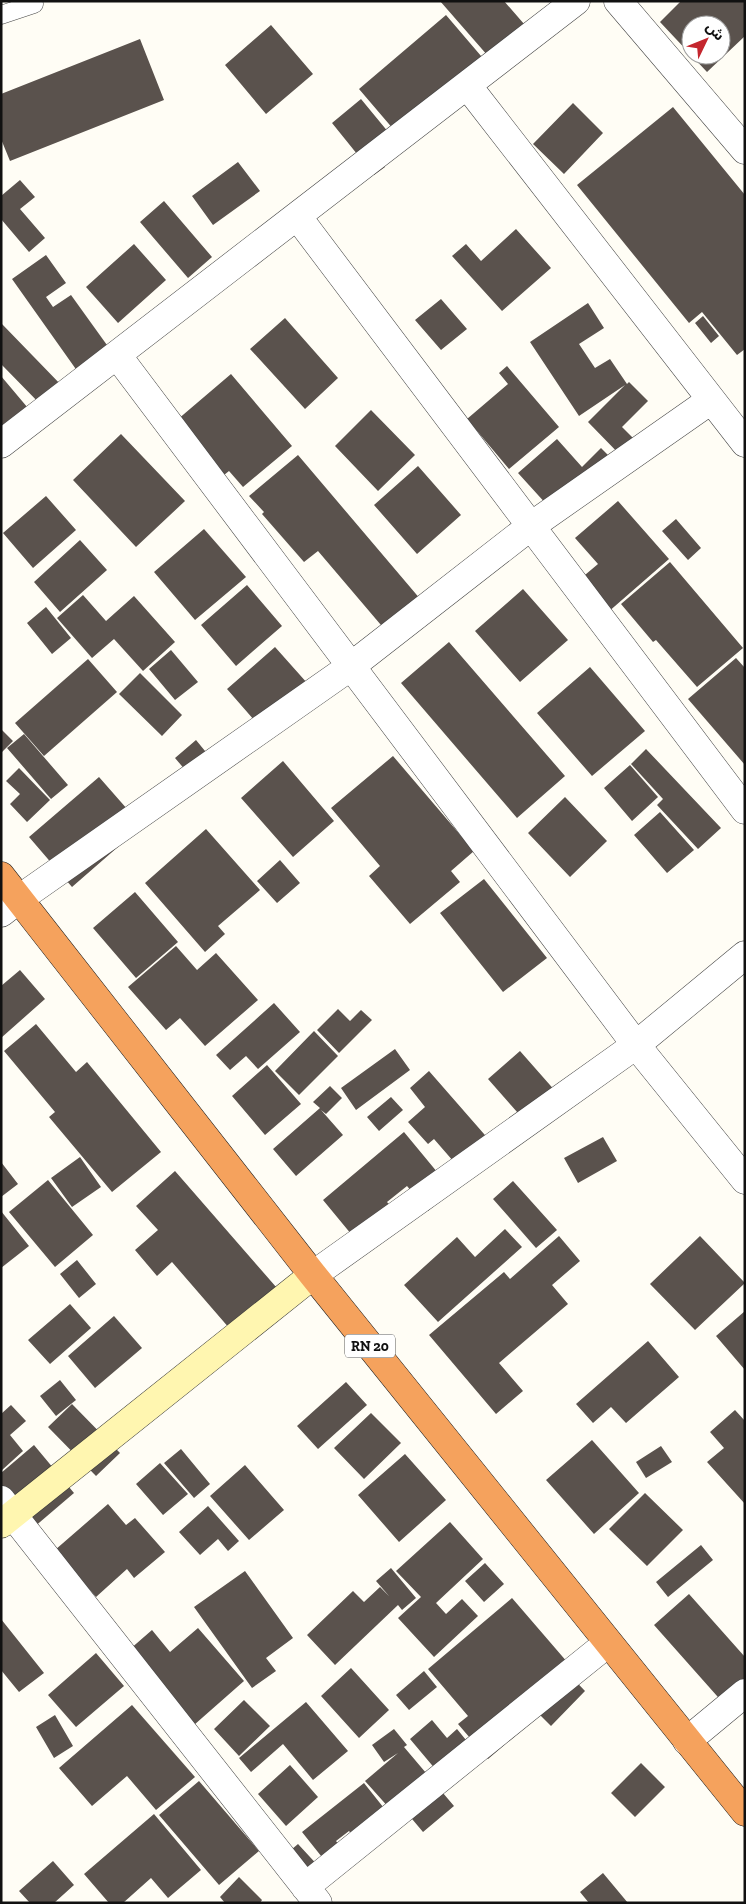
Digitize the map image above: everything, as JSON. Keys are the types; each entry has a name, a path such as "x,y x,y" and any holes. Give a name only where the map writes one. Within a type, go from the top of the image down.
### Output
{"highway":[{"name":"RN 20","path":"1,876 10,906 313,1275 745,1812"}],"street":[{"path":"1,444 576,1"},
{"path":"618,1 745,150"},
{"path":"468,85 745,443"},
{"path":"297,216 745,810"},
{"path":"117,355 636,1045 745,1180"},
{"path":"10,906 350,667 531,526 711,400"},
{"path":"608,1642 311,1895 5,1513 313,1275 636,1045 745,955"},
{"path":"687,1741 745,1693"}],"lane":[{"path":"1,15 34,4"}],"building":[{"path":"440,1 504,1 531,32 495,64"},
{"path":"681,1 745,1 745,36 731,49 731,15 681,15 681,44 660,22"},
{"path":"446,15 493,70 406,144 359,89"},
{"path":"271,25 313,74 266,114 225,65"},
{"path":"140,39 164,100 10,161 1,139 1,94"},
{"path":"700,65 714,65 707,72"},
{"path":"361,99 389,133 370,148 385,167 374,175 332,123"},
{"path":"573,103 603,133 564,174 533,144"},
{"path":"673,107 745,195 745,349 737,355 702,312 689,323 577,185"},
{"path":"238,162 260,191 213,225 192,196"},
{"path":"20,180 35,197 20,209 45,238 29,252 1,219 1,196"},
{"path":"164,201 212,257 188,278 140,222"},
{"path":"516,229 551,268 502,311 452,256 466,244 481,261"},
{"path":"134,244 166,280 118,323 86,287"},
{"path":"46,255 66,283 46,297 53,307 71,295 117,359 85,382 12,279"},
{"path":"441,299 467,329 441,350 415,320"},
{"path":"588,303 604,328 579,344 595,368 610,359 627,384 629,382 648,401 622,427 641,446 626,461 588,422 625,385 579,416 530,342"},
{"path":"703,316 719,336 711,343 695,323"},
{"path":"285,318 338,378 305,409 250,349"},
{"path":"1,323 65,389 45,409 1,364"},
{"path":"507,366 559,427 509,469 467,419 508,384 499,373"},
{"path":"231,374 292,446 243,487 229,471 224,475 177,420"},
{"path":"1,376 33,414 1,442"},
{"path":"371,410 415,455 378,491 335,446"},
{"path":"121,434 185,501 136,547 73,480"},
{"path":"557,439 582,467 601,448 616,463 558,517 518,473"},
{"path":"298,455 427,607 392,638 318,551 304,562 262,514 264,512 249,496"},
{"path":"418,466 461,515 417,554 374,505"},
{"path":"46,496 76,530 33,568 3,533"},
{"path":"618,501 669,559 607,613 579,580 598,564 575,538"},
{"path":"676,519 701,548 688,560 662,531"},
{"path":"204,529 246,577 195,620 154,572"},
{"path":"80,540 107,570 60,612 34,582"},
{"path":"670,562 743,648 697,687 656,640 653,642 621,604"},
{"path":"247,585 282,626 236,666 201,625"},
{"path":"523,589 568,640 520,682 475,631"},
{"path":"83,595 106,621 134,596 175,642 143,671 114,639 92,658 57,618"},
{"path":"46,607 71,638 52,654 27,623"},
{"path":"449,642 565,776 517,818 401,683"},
{"path":"275,647 316,693 268,736 227,689"},
{"path":"171,650 198,682 175,700 149,669"},
{"path":"736,658 745,668 745,765 688,699"},
{"path":"88,659 117,692 44,756 15,723"},
{"path":"590,667 645,731 592,776 537,713"},
{"path":"140,673 182,715 162,736 119,694"},
{"path":"1,729 13,741 1,753"},
{"path":"24,734 68,785 51,799 7,748"},
{"path":"196,740 219,768 198,785 175,758"},
{"path":"646,749 721,828 698,849 657,805 663,799 631,764"},
{"path":"393,756 474,851 451,871 460,882 410,924 369,876 380,866 331,808"},
{"path":"283,761 334,821 293,857 241,798"},
{"path":"630,765 658,797 632,821 604,788"},
{"path":"19,768 50,800 27,822 10,804 20,794 6,781"},
{"path":"99,777 142,826 72,887 29,837"},
{"path":"565,797 607,841 570,877 528,833"},
{"path":"660,812 694,850 667,873 634,835"},
{"path":"206,829 260,890 218,926 225,934 205,952 145,883"},
{"path":"280,860 300,883 277,903 257,881"},
{"path":"484,879 547,958 503,992 440,913"},
{"path":"135,892 178,942 136,978 93,928"},
{"path":"176,946 197,970 216,953 258,1000 205,1046 180,1018 166,1030 128,987"},
{"path":"20,970 45,999 1,1038 1,986"},
{"path":"274,1003 300,1032 258,1069 246,1056 230,1070 216,1055"},
{"path":"338,1009 350,1021 361,1010 372,1020 339,1053 317,1030"},
{"path":"36,1024 76,1072 87,1062 161,1152 112,1192 49,1117 55,1112 4,1051"},
{"path":"314,1031 338,1056 299,1095 275,1071"},
{"path":"395,1049 410,1070 356,1110 341,1088"},
{"path":"520,1051 557,1093 525,1121 488,1079"},
{"path":"267,1065 301,1104 265,1135 232,1096"},
{"path":"429,1071 498,1150 467,1177 434,1139 428,1144 408,1122 425,1107 410,1088"},
{"path":"330,1086 342,1098 326,1114 321,1110 343,1135 296,1176 273,1149 320,1108 313,1102"},
{"path":"391,1097 403,1110 379,1131 367,1117"},
{"path":"404,1132 452,1190 428,1211 407,1186 387,1202 398,1215 361,1246 323,1200"},
{"path":"603,1137 617,1161 578,1183 564,1158"},
{"path":"80,1157 101,1187 72,1207 51,1178"},
{"path":"1,1162 18,1184 1,1197"},
{"path":"175,1171 290,1303 243,1344 172,1262 157,1276 135,1250 158,1230 136,1206"},
{"path":"48,1180 93,1235 55,1267 9,1212"},
{"path":"513,1181 557,1230 536,1248 493,1199"},
{"path":"1,1211 29,1246 1,1268"},
{"path":"505,1229 522,1247 438,1322 404,1285 457,1237 475,1257"},
{"path":"559,1236 580,1261 552,1285 568,1304 499,1363 523,1391 496,1414 429,1335 504,1272 510,1279"},
{"path":"700,1236 745,1283 695,1330 650,1284"},
{"path":"77,1260 96,1284 79,1298 60,1274"},
{"path":"70,1304 91,1328 50,1364 28,1340"},
{"path":"745,1311 745,1370 716,1336"},
{"path":"114,1316 142,1348 95,1388 68,1356"},
{"path":"648,1341 679,1377 626,1423 611,1407 593,1423 576,1404"},
{"path":"60,1380 76,1400 56,1416 40,1396"},
{"path":"346,1382 367,1405 318,1449 297,1426"},
{"path":"72,1404 120,1453 96,1476 48,1427"},
{"path":"11,1405 26,1421 10,1435 23,1451 1,1471 1,1414"},
{"path":"735,1410 745,1421 745,1504 707,1462 724,1448 710,1432"},
{"path":"371,1413 401,1443 364,1479 334,1448"},
{"path":"592,1440 639,1493 594,1534 546,1480"},
{"path":"34,1445 74,1493 33,1528 1,1490 1,1473"},
{"path":"661,1446 672,1462 646,1478 636,1462"},
{"path":"181,1449 210,1484 194,1498 164,1463"},
{"path":"405,1454 446,1500 399,1542 358,1495"},
{"path":"160,1463 188,1494 163,1515 136,1484"},
{"path":"245,1465 284,1510 249,1540 210,1496"},
{"path":"645,1493 683,1530 647,1566 609,1529"},
{"path":"108,1504 126,1525 135,1518 165,1552 134,1578 127,1569 96,1597 55,1550"},
{"path":"208,1506 239,1541 228,1551 218,1539 200,1555 179,1532"},
{"path":"450,1522 483,1559 436,1603 446,1614 462,1599 478,1616 434,1657 398,1618 421,1597 396,1571"},
{"path":"701,1545 713,1560 668,1597 656,1582"},
{"path":"485,1563 504,1584 484,1602 465,1581"},
{"path":"391,1568 416,1598 402,1610 398,1605 335,1665 307,1635 353,1591 364,1602 380,1587 389,1596 376,1581"},
{"path":"245,1571 293,1638 266,1658 276,1671 252,1688 194,1607"},
{"path":"689,1594 745,1657 745,1687 725,1705 654,1625"},
{"path":"512,1598 568,1663 534,1720 488,1759 458,1724 468,1716 428,1669"},
{"path":"1,1619 44,1673 19,1692 1,1670"},
{"path":"198,1628 244,1681 194,1725 129,1650 152,1630 170,1652"},
{"path":"96,1653 124,1686 76,1727 48,1695"},
{"path":"351,1668 389,1710 359,1738 321,1696"},
{"path":"563,1668 585,1691 551,1726 528,1703"},
{"path":"424,1671 437,1687 409,1710 396,1695"},
{"path":"244,1700 270,1726 239,1756 214,1729"},
{"path":"306,1702 348,1751 313,1780 283,1744 251,1772 239,1758"},
{"path":"132,1705 195,1777 156,1810 127,1776 92,1806 59,1768"},
{"path":"55,1715 73,1746 54,1758 36,1727"},
{"path":"432,1720 447,1738 457,1729 479,1756 447,1783 410,1739"},
{"path":"394,1729 407,1745 404,1747 454,1806 423,1832 407,1813 399,1819 365,1781 398,1753 384,1762 372,1745"},
{"path":"641,1763 665,1787 635,1817 611,1793"},
{"path":"290,1765 318,1797 286,1826 258,1794"},
{"path":"199,1781 259,1851 219,1885 159,1815"},
{"path":"364,1783 395,1822 363,1848 349,1831 336,1841 349,1858 333,1871 302,1832"},
{"path":"154,1814 201,1870 168,1898 151,1878 123,1903 109,1903 84,1874"},
{"path":"298,1844 322,1870 309,1881 285,1855"},
{"path":"53,1861 74,1885 54,1903 30,1903 19,1891"},
{"path":"603,1873 628,1903 589,1903 580,1892"},
{"path":"239,1877 262,1900 260,1903 225,1903 220,1897"}]}
